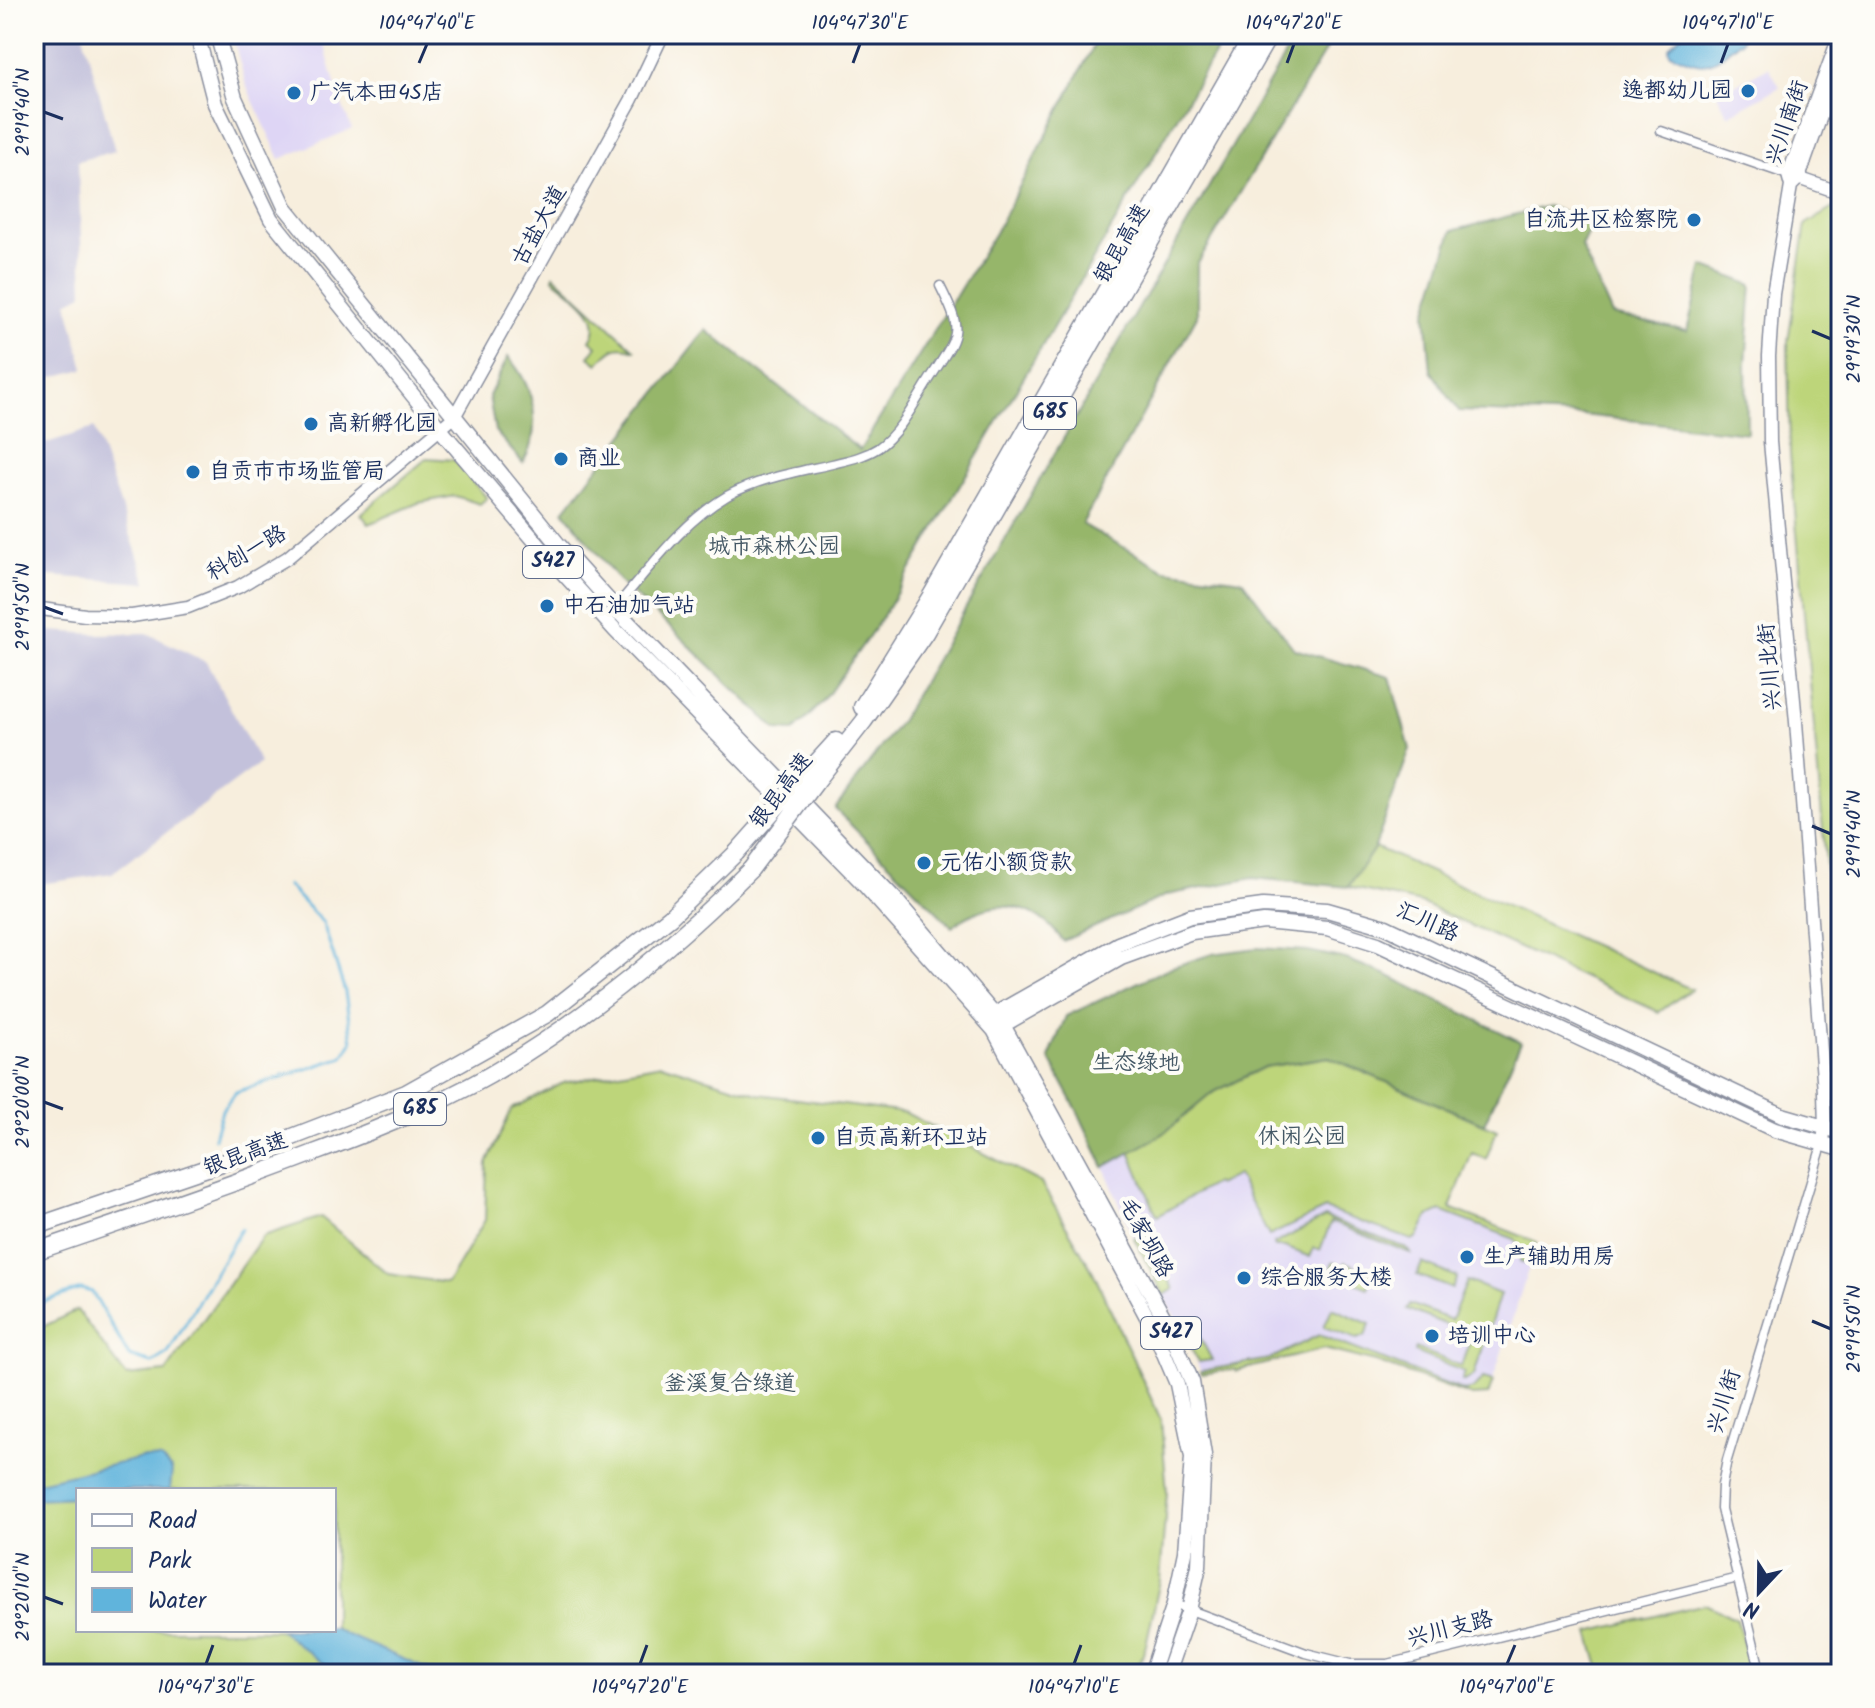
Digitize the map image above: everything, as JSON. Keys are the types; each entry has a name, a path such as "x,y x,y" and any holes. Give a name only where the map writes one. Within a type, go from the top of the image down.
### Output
{"highway":[{"name":"银昆高速","path":"34,1252 386,1126 489,1075 563,1028 641,970 717,903 751,869 848,728 932,594 1253,34"},
{"name":"银昆高速","path":"34,1227 251,1153 406,1093 547,1014 670,917 811,778 864,721 925,633 1270,34"}],"main road":[{"name":"S427","path":"197,34 215,104 271,219 440,429 615,630 994,1022"},
{"name":"S427","path":"217,34 235,98 285,207 558,544 615,608 895,899 994,1022"},
{"name":"汇川路","path":"994,1022 1118,944 1190,916 1263,906 1327,910 1386,927 1782,1115 1841,1132"},
{"name":"汇川路","path":"994,1022 1121,958 1192,932 1264,922 1327,928 1378,944 1775,1130 1841,1149"},
{"name":"毛家坝路","path":"994,1022 1168,1325 1192,1382 1204,1455 1199,1566 1151,1674"},
{"name":"毛家坝路","path":"1167,1674 1182,1607"}],"street":[{"name":"古盐大道","path":"440,429 454,417 530,285 632,99 663,34"},
{"name":"兴川南街","path":"1793,180 1840,34"},
{"name":"兴川南街","path":"1793,180 1841,60"},
{"path":"1661,131 1793,180 1841,193"},
{"name":"兴川北街","path":"1793,180 1773,294 1769,356 1770,442 1796,722 1825,1129 1822,1145"},
{"path":"615,608 676,537 700,514 728,496 753,483 857,458 878,447 894,433 948,351 956,332 956,318 940,286"},
{"name":"科创一路","path":"34,608 85,615 132,616 188,607 238,587 287,558 440,429"},
{"name":"兴川街","path":"1761,1674 1721,1509 1724,1473 1822,1145"},
{"name":"兴川支路","path":"1182,1607 1306,1653 1350,1664 1388,1664 1738,1578"}],"shaded area":[{"path":"34,34 83,34 115,151 78,161 83,294 67,302 84,369 34,382"},
{"name":"广汽本田4S店","path":"232,34 321,34 340,101 352,129 280,159 246,85"},
{"name":"逸都幼儿园","path":"1769,67 1780,87 1728,115 1717,94"},
{"path":"94,428 147,583 34,575 34,447"},
{"path":"34,630 147,633 206,662 260,763 112,873 34,885"},
{"path":"1497,1130 1486,1159 1472,1153 1450,1207 1537,1242 1488,1395 1472,1396 1376,1362 1324,1349 1236,1371 1202,1374 1133,1236 1104,1167 1163,1134"}],"green space":[{"name":"城市森林公园","path":"1100,34 1226,34 883,616 822,703 794,731 777,730 622,584 564,511 706,330 860,450 995,233"},
{"path":"1297,34 1335,34 1197,265 1197,316 1082,524 1165,570 1242,580 1294,649 1390,677 1410,749 1375,847 1348,887 1253,878 1167,895 1063,941 1039,917 1011,907 982,910 952,927 835,809 901,720"},
{"path":"1547,206 1592,224 1581,246 1612,315 1687,331 1703,266 1752,285 1746,364 1747,433 1582,415 1459,411 1431,371 1426,313 1452,231"},
{"path":"1833,208 1841,211 1841,1034 1790,454 1788,341 1806,224"},
{"path":"554,275 635,350 623,347 614,349 598,364 589,357 597,346 590,340 594,330 591,313 553,278"},
{"path":"508,357 525,381 533,408 533,436 523,463 495,431 489,396"},
{"path":"427,458 454,460 487,498 480,504 455,496 418,503 369,524 361,514"},
{"path":"1375,847 1691,989 1659,1012 1421,903 1348,887"},
{"name":"生态绿地","path":"1257,948 1308,951 1346,959 1387,975 1521,1042 1484,1124 1329,1057 1264,1067 1212,1093 1163,1134 1104,1167 1049,1058 1066,1016 1169,968 1212,954"},
{"name":"休闲公园","path":"1329,1057 1497,1130 1486,1159 1472,1153 1450,1208 1537,1242 1530,1264 1520,1261 1521,1250 1515,1239 1441,1211 1428,1217 1418,1237 1412,1240 1325,1209 1269,1236 1237,1175 1217,1185 1215,1183 1157,1216 1130,1152 1163,1134 1212,1093 1264,1067"},
{"name":"釜溪复合绿道","path":"661,1064 758,1094 906,1113 1041,1183 1093,1272 1161,1420 1167,1492 1160,1580 1146,1645 1136,1674 34,1674 34,1331 77,1310 126,1376 166,1372 263,1236 321,1217 388,1274 447,1283 485,1220 487,1163 512,1109 563,1083"},
{"path":"1325,1217 1406,1248 1410,1253 1331,1222 1320,1250 1314,1248 1310,1257 1285,1247 1275,1247 1274,1244"},
{"path":"1145,1233 1174,1289 1164,1295 1134,1238"},
{"path":"1333,1262 1343,1266 1345,1262 1373,1274 1368,1288 1329,1272"},
{"path":"1422,1263 1457,1277 1452,1289 1417,1275"},
{"path":"1467,1281 1500,1294 1474,1375 1462,1381 1465,1372 1415,1352 1416,1348 1461,1366 1472,1335 1407,1309 1410,1304 1451,1320"},
{"path":"1332,1308 1370,1324 1365,1336 1357,1339 1324,1327"},
{"path":"1192,1322 1212,1360 1198,1362 1181,1328"},
{"path":"1319,1335 1464,1391 1473,1389 1483,1378 1493,1381 1488,1395 1472,1396 1376,1362 1324,1349 1236,1371 1202,1374 1201,1371 1270,1359"},
{"path":"1705,1604 1737,1619 1751,1674 1601,1674 1589,1632"}],"water":[{"path":"1682,34 1743,34 1741,41 1720,57 1702,64 1670,53 1669,48"},
{"path":"142,1458 161,1459 172,1470 170,1488 76,1488 76,1497 34,1499 34,1483"},
{"path":"336,1629 438,1674 341,1674 283,1632 336,1632"}],"waterway":[{"path":"214,1138 222,1110 236,1092 343,1057 352,1042 345,992 323,923 287,885"},
{"path":"34,1305 81,1289 92,1292 129,1356 152,1363 168,1353 241,1229"}],"place":[{"name":"逸都幼儿园","path":"1748,91"},
{"name":"广汽本田4S店","path":"294,93"},
{"name":"自流井区检察院","path":"1694,220"},
{"name":"高新孵化园","path":"311,424"},
{"name":"商业","path":"561,459"},
{"name":"自贡市市场监管局","path":"193,472"},
{"name":"中石油加气站","path":"547,606"},
{"name":"元佑小额贷款","path":"924,863"},
{"name":"自贡高新环卫站","path":"818,1138"},
{"name":"生产辅助用房","path":"1467,1257"},
{"name":"综合服务大楼","path":"1244,1278"},
{"name":"培训中心","path":"1432,1336"}]}
